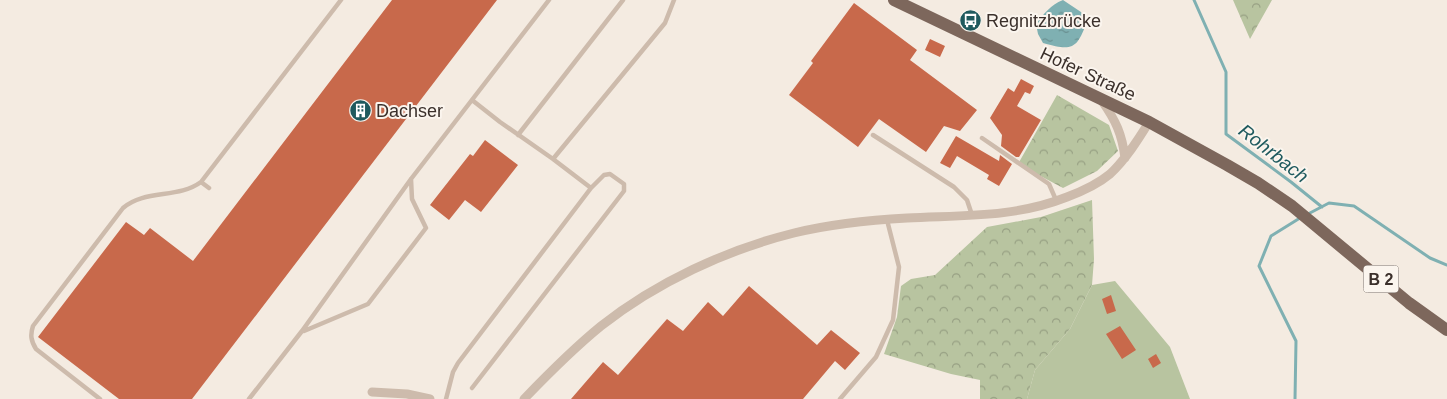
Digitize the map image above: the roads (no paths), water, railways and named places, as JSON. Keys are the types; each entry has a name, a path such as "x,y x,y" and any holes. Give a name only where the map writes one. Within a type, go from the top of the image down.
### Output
{"main road":[{"name":"Hofer Straße","path":"894,0 1149,122"},
{"name":"B 2","path":"1149,122 1258,182 1316,225 1409,303 1447,330"}],"street":[{"path":"1100,99 1112,114 1118,127 1125,158"},
{"path":"524,399 573,350 603,325 649,294 687,273 736,251 792,233 823,226 887,220 1010,213 1035,208 1094,185 1110,173 1125,158 1149,122"},
{"path":"372,392 396,392 430,399"}],"lane":[{"path":"100,399 36,349 32,344 31,337 33,326 123,208 137,199 186,190 201,182 341,0"},
{"path":"249,399 302,331 411,179 549,0"},
{"path":"518,135 623,0"},
{"path":"553,159 665,23 674,0"},
{"path":"472,100 591,188"},
{"path":"872,135 954,187 967,200 972,216"},
{"path":"982,138 1049,184 1057,201"},
{"path":"446,399 453,372 458,363 591,188 604,175 610,174 624,184 624,191 472,388"},
{"path":"302,331 368,304 426,228 412,199 411,179"},
{"path":"201,182 209,188"},
{"path":"840,399 876,357 893,320 899,267 887,220"}],"water":[{"path":"1063,0 1081,12 1087,21 1080,38 1072,46 1067,47 1043,43 1038,34 1036,24 1051,7"}],"waterway":[{"name":"Rohrbach","path":"1194,0 1226,72 1226,134 1322,207"},
{"path":"1308,214 1329,203 1354,206 1430,258 1447,265"},
{"path":"1295,399 1296,341 1259,266 1271,236 1300,218"}],"place":[{"name":"Regnitzbrücke","path":"970,21"},
{"name":"Dachser","path":"360,111"}]}
